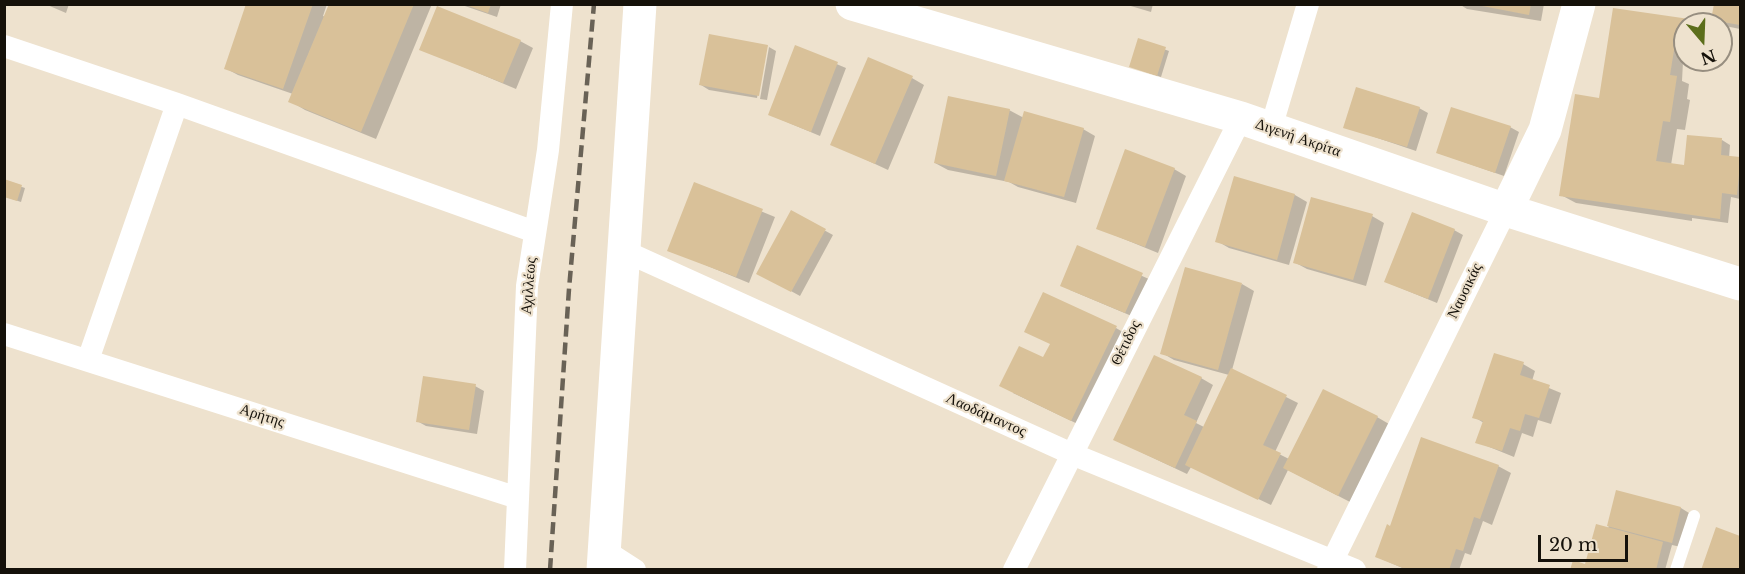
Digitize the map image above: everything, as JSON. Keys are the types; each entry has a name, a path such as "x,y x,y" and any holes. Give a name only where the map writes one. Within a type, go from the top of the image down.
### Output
{"street":[{"name":"Αχιλλέως","path":"515,570 527,296 548,150 561,4"},
{"path":"635,570 603,560 621,250 640,4"},
{"name":"Διγενή Ακρίτα","path":"852,4 1256,123 1506,210 1740,284"},
{"name":"Θέτιδος","path":"1014,570 1072,454 1256,123 1308,4"},
{"name":"Ναυσικάς","path":"1330,565 1545,130 1558,91 1579,4"},
{"path":"4,46 177,104 535,232"},
{"path":"88,360 177,104"},
{"name":"Λαοδάμαντος","path":"621,250 1072,454 1330,565 1355,570"},
{"name":"Αρήτης","path":"4,334 518,498"}],"lane":[{"path":"1676,570 1694,516"}],"building":[{"path":"246,4 313,4 283,89 224,69"},
{"path":"329,4 414,4 361,132 288,102"},
{"path":"463,4 491,4 488,13"},
{"path":"1472,4 1531,4 1529,15"},
{"path":"1714,4 1740,4 1740,25 1733,24 1733,12 1712,12"},
{"path":"437,6 521,40 503,83 419,50"},
{"path":"1613,8 1673,17 1673,56 1670,75 1677,76 1670,122 1663,121 1656,161 1684,165 1687,135 1722,138 1721,155 1740,157 1740,164 1737,195 1722,193 1720,219 1559,196 1575,94 1599,98"},
{"path":"709,34 768,45 759,96 699,85"},
{"path":"1138,38 1166,47 1157,76 1129,67"},
{"path":"795,45 838,62 811,132 768,115"},
{"path":"868,57 913,76 875,164 830,145"},
{"path":"1356,87 1420,107 1407,147 1343,128"},
{"path":"948,96 1010,109 996,176 934,163"},
{"path":"1451,107 1511,126 1495,173 1436,153"},
{"path":"1024,111 1084,128 1064,197 1004,181"},
{"path":"1125,149 1175,168 1145,247 1096,229"},
{"path":"1234,176 1295,194 1277,260 1215,242"},
{"path":"4,179 22,185 17,201 4,197"},
{"path":"694,182 763,209 736,277 667,251"},
{"path":"1311,197 1373,214 1353,280 1293,263"},
{"path":"791,210 826,229 791,292 756,274"},
{"path":"1412,212 1455,229 1428,299 1384,282"},
{"path":"1077,245 1143,273 1125,313 1060,286"},
{"path":"1185,267 1242,283 1218,370 1160,354"},
{"path":"1043,292 1117,326 1071,421 999,386 1019,346 1043,357 1050,344 1024,332"},
{"path":"1494,353 1524,362 1520,375 1550,385 1539,418 1525,414 1520,431 1510,428 1502,451 1475,443 1483,421 1472,418"},
{"path":"1154,355 1202,377 1184,415 1197,421 1175,468 1113,440"},
{"path":"1231,368 1287,395 1263,445 1281,453 1258,500 1185,465"},
{"path":"423,376 476,384 469,430 416,422"},
{"path":"1323,389 1378,416 1338,496 1283,468"},
{"path":"1421,437 1499,465 1480,519 1474,517 1463,551 1456,549 1449,570 1408,570 1375,557 1387,524 1390,526"},
{"path":"1616,490 1681,507 1672,543 1607,526"},
{"path":"1596,524 1663,542 1656,570 1570,570 1573,560 1585,564"},
{"path":"1716,527 1740,536 1740,570 1701,570"}],"railway":[{"path":"550,570 569,289 594,4"}]}
